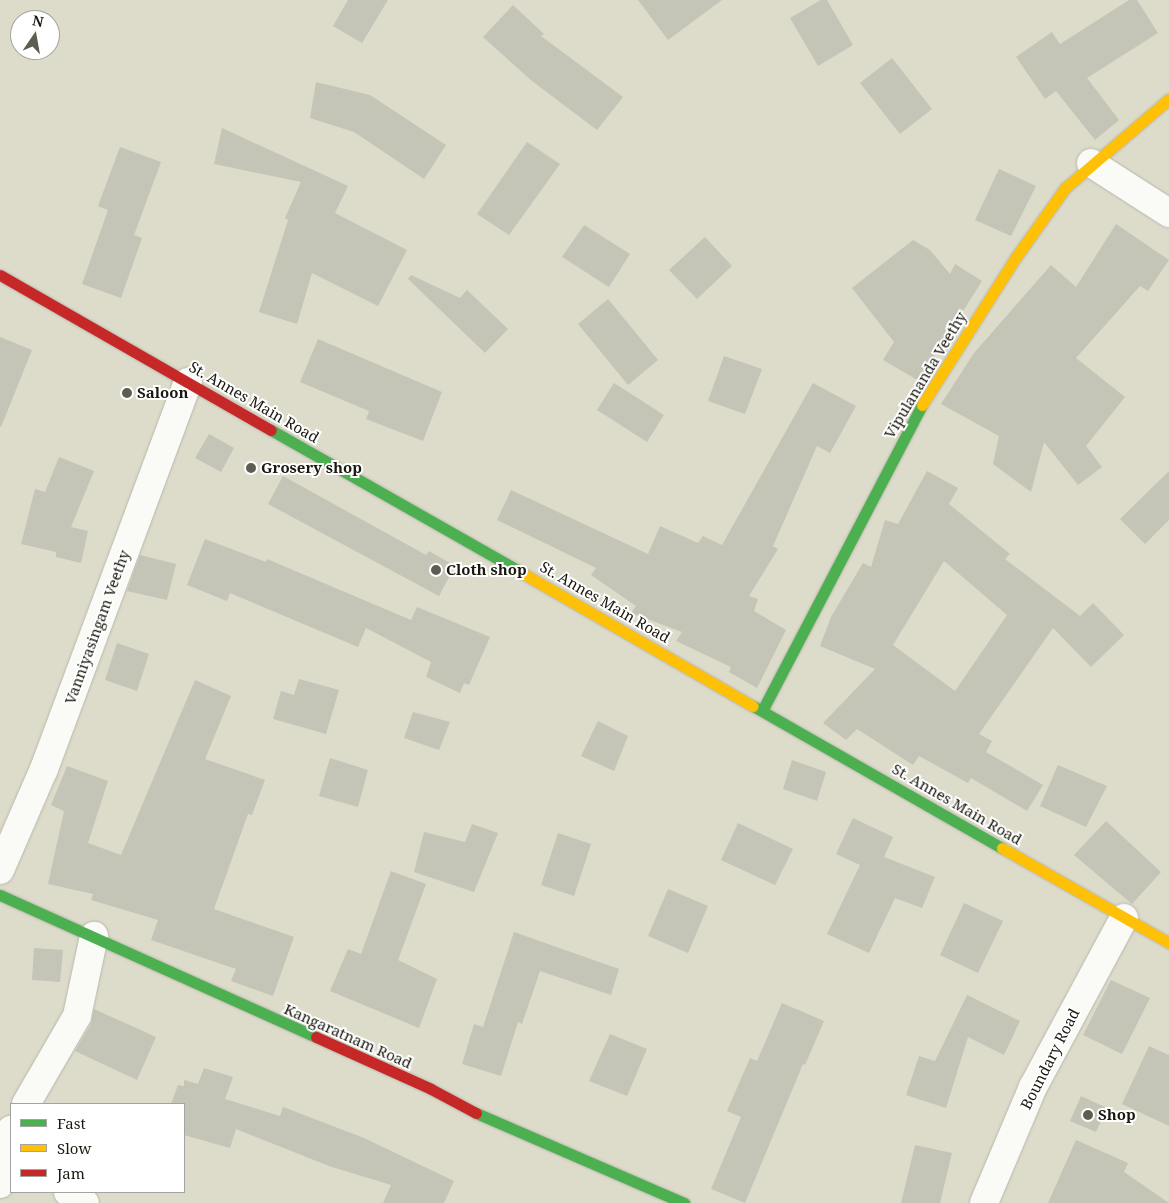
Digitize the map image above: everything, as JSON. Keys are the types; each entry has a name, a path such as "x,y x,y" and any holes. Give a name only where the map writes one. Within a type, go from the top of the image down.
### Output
{"street":[{"name":"Vipulananda Veethy","path":"763,709 913,419 1016,256 1065,188 1091,162 1169,99"},
{"path":"1091,162 1169,213"},
{"name":"St. Annes Main Road","path":"0,275 1169,942"},
{"name":"Vanniyasingam Veethy","path":"0,870 44,769 188,382"},
{"name":"Kangaratnam Road","path":"0,895 431,1089 496,1124 684,1203"},
{"name":"Boundary Road","path":"984,1203 1033,1087 1124,918"},
{"path":"27,1103 77,1016 94,936"},
{"path":"0,1184 3,1177 6,1145"},
{"path":"70,1193 85,1203"}],"building":[{"path":"348,0 388,0 362,43 333,26"},
{"path":"638,0 722,0 668,40"},
{"path":"821,0 827,0 853,45 818,66 790,18"},
{"path":"1129,0 1137,0 1158,33 1087,78 1119,120 1095,140 1056,91 1045,99 1016,57 1052,32 1060,44"},
{"path":"513,5 544,34 541,36 623,97 597,130 532,81 483,37"},
{"path":"892,58 932,109 900,134 860,83"},
{"path":"316,82 370,95 446,145 424,179 354,132 310,118"},
{"path":"222,128 348,186 335,213 407,250 378,306 312,273 297,324 259,312 288,220 285,218 301,182 214,164"},
{"path":"527,142 560,164 509,235 477,214"},
{"path":"120,147 161,162 134,235 142,238 121,298 82,284 108,210 98,206"},
{"path":"999,169 1036,186 1011,236 975,220"},
{"path":"1116,224 1169,260 1148,291 1140,286 1076,358 1125,397 1086,446 1102,467 1078,485 1044,442 1031,492 993,464 999,436 941,404 974,353 1051,265 1076,287"},
{"path":"584,225 630,254 609,287 562,257"},
{"path":"705,237 732,266 697,299 669,270"},
{"path":"913,240 930,250 950,274 955,264 982,281 919,381 883,360 894,342 852,288"},
{"path":"411,275 460,298 467,290 508,329 485,353 408,279"},
{"path":"608,299 658,360 628,385 578,324"},
{"path":"0,337 32,350 1,427 0,426"},
{"path":"318,339 442,392 423,441 366,419 369,411 300,382"},
{"path":"724,356 762,369 745,414 708,401"},
{"path":"614,383 664,415 647,442 597,410"},
{"path":"813,383 856,406 830,453 817,446 773,546 778,549 749,596 758,599 754,611 786,630 757,688 729,672 731,667 676,641 682,632 631,613 636,606 591,575 596,568 497,520 511,490 648,554 660,526 698,543 703,536 722,545"},
{"path":"209,434 234,448 221,472 195,458"},
{"path":"59,457 94,471 71,527 88,531 81,563 56,557 56,552 21,544 35,489 45,492"},
{"path":"927,471 958,488 949,504 1010,554 1005,559 1080,616 1093,603 1124,635 1091,667 1053,628 979,734 992,741 986,752 1043,785 1027,811 971,778 968,783 919,756 913,765 857,729 846,740 823,723 875,669 820,646 831,617 863,563 871,567 885,520 898,524","holes":["944,561 1007,615 955,691 893,645"]},
{"path":"1169,471 1169,520 1145,544 1120,519"},
{"path":"283,476 426,555 429,551 455,566 439,596 268,504"},
{"path":"205,539 266,562 267,559 411,620 417,607 490,637 469,685 464,683 460,693 426,677 431,662 366,628 358,647 230,593 227,601 187,585"},
{"path":"140,555 176,564 167,600 127,591"},
{"path":"117,643 149,654 137,691 105,680"},
{"path":"299,679 339,690 326,734 273,719 281,691 294,695"},
{"path":"195,680 231,696 205,759 265,780 252,815 248,814 214,909 294,937 273,996 231,981 236,969 151,940 158,920 91,900 93,894 48,884 64,811 51,805 67,766 108,781 88,843 121,855"},
{"path":"413,712 450,722 439,750 404,738"},
{"path":"598,721 628,736 614,771 581,756"},
{"path":"330,758 368,770 358,807 319,796"},
{"path":"792,760 826,772 817,801 783,789"},
{"path":"1058,765 1107,786 1086,827 1040,806"},
{"path":"853,818 893,837 884,857 935,877 922,908 895,898 869,953 827,934 860,865 836,854"},
{"path":"1106,821 1161,872 1132,904 1074,855"},
{"path":"738,823 793,849 775,885 721,860"},
{"path":"472,824 498,833 474,892 414,872 424,832 465,842"},
{"path":"558,833 591,844 574,896 541,885"},
{"path":"391,871 426,884 398,960 437,979 419,1028 330,991 348,949 361,954"},
{"path":"668,889 708,906 688,953 648,936"},
{"path":"964,903 1003,921 978,973 940,955"},
{"path":"514,932 619,969 611,995 540,971 522,1024 518,1022 501,1076 462,1064 474,1024 483,1027"},
{"path":"34,948 63,950 60,982 32,980"},
{"path":"1111,980 1150,998 1122,1054 1083,1035"},
{"path":"967,995 1020,1021 1004,1055 968,1037 946,1108 906,1095 919,1056 935,1061"},
{"path":"782,1003 824,1021 805,1065 803,1064 745,1203 711,1189 741,1117 727,1111 750,1058 757,1061"},
{"path":"94,1009 156,1037 137,1080 75,1051 91,1024"},
{"path":"610,1034 647,1049 627,1096 589,1081"},
{"path":"1149,1046 1169,1055 1169,1126 1122,1104"},
{"path":"204,1068 233,1077 225,1099 280,1116 283,1107 364,1138 454,1181 444,1203 383,1203 391,1185 329,1166 236,1129 230,1148 185,1135 185,1103 171,1103 178,1085 184,1086 184,1080 198,1084"},
{"name":"Shop","path":"1081,1096 1107,1108 1096,1132 1070,1121"},
{"path":"1076,1140 1128,1163 1124,1172 1169,1203 1048,1203"},
{"path":"915,1145 952,1153 940,1203 901,1203"}],"traffic: fast":[{"path":"763,709 922,405"},
{"path":"271,430 517,570"},
{"path":"753,706 1002,848"},
{"path":"0,895 316,1037"},
{"path":"476,1113 684,1203"}],"traffic: slow":[{"path":"922,405 1016,257 1065,188 1169,99"},
{"path":"517,570 753,706"},
{"path":"1002,848 1169,943"}],"traffic: jam":[{"path":"0,275 271,430"},
{"path":"316,1037 431,1089 476,1113"}],"place":[{"name":"Saloon","path":"127,393"},
{"name":"Grosery shop","path":"251,468"},
{"name":"Cloth shop","path":"436,570"},
{"name":"Shop","path":"1088,1115"}]}
